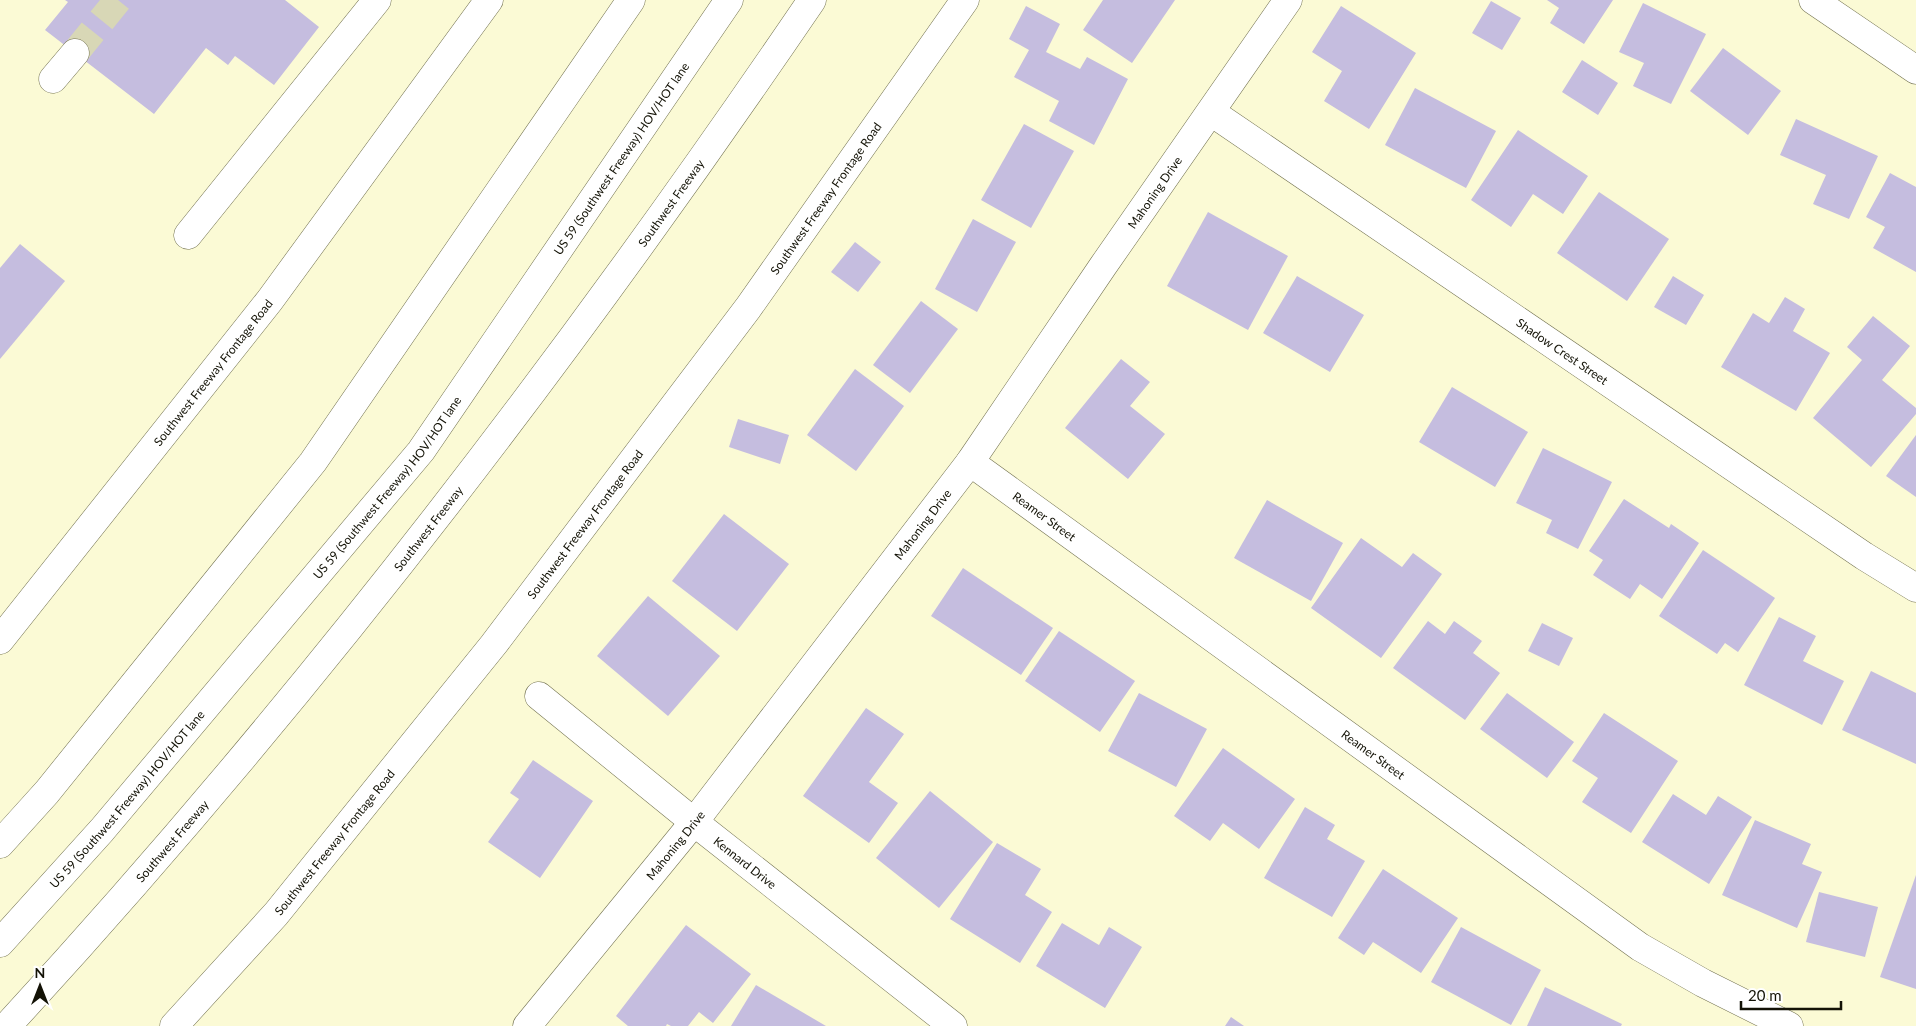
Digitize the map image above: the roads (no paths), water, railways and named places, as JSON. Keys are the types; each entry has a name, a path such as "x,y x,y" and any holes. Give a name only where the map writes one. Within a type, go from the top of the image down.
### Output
{"main road":[{"path":"188,235 377,0"},
{"name":"Southwest Freeway Frontage Road","path":"0,640 270,300 489,0"},
{"path":"0,844 47,792 313,462 631,0"},
{"name":"US 59 (Southwest Freeway) HOV/HOT lane","path":"0,943 102,830 421,451 729,0"},
{"name":"Southwest Freeway","path":"7,1026 136,884 216,790 448,503 528,398 668,207 812,0"},
{"name":"Southwest Freeway Frontage Road","path":"174,1026 276,914 494,644 748,308 964,0"},
{"name":"Mahoning Drive","path":"527,1026 694,822 970,462 1102,266 1288,0"},
{"path":"1813,0 1916,70"},
{"path":"53,79 75,53"},
{"name":"Shadow Crest Street","path":"1211,112 1839,539 1916,588"},
{"name":"Reamer Street","path":"970,462 1640,947 1703,983 1789,1026"},
{"name":"Kennard Drive","path":"539,696 694,822 953,1026"}],"tunnel":[{"path":"75,53 118,0"}]}
